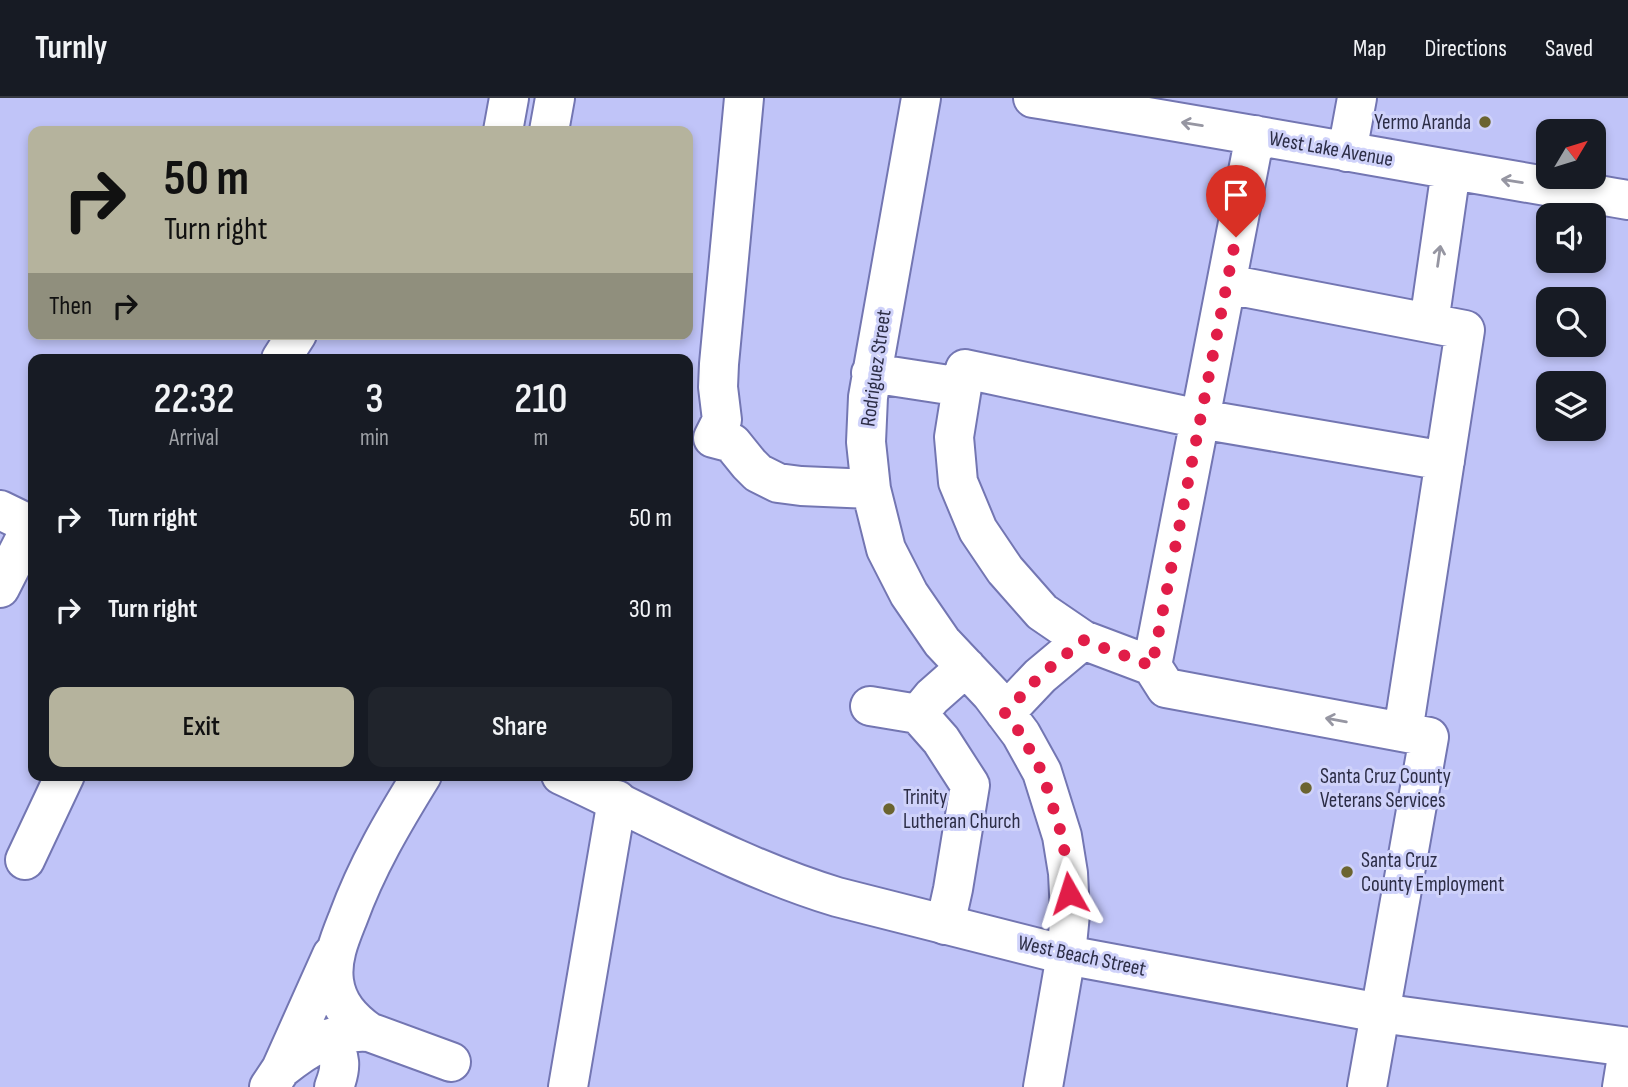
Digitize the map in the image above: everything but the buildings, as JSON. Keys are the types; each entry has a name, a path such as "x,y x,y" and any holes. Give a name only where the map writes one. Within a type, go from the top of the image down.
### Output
{"street":[{"path":"504,126 509,98"},
{"path":"550,126 555,98"},
{"path":"744,98 718,387 722,420 713,439 732,443 758,473 778,483 871,489"},
{"name":"Rodriguez Street","path":"921,98 871,373 866,442 871,489 886,548 909,594 942,642 1021,734 1042,772 1062,836 1068,873 1070,914 1066,955 1043,1087"},
{"name":"West Lake Avenue","path":"1033,98 1243,121 1347,152 1628,200"},
{"path":"1347,152 1357,98"},
{"path":"1152,666 1227,284 1243,121"},
{"path":"1429,323 1451,170"},
{"path":"1227,284 1465,330 1403,732"},
{"path":"1367,1087 1429,737 1166,688 1152,666 1083,640 1042,612 1005,570 978,530 958,482 954,437 965,369 1200,419 1444,461"},
{"path":"871,373 961,387"},
{"path":"0,588 22,520"},
{"path":"1005,713 1040,676 1083,640"},
{"path":"918,714 932,697 966,667"},
{"path":"870,706 918,714 941,740 970,785 946,925"},
{"path":"26,860 62,781"},
{"path":"275,1078 340,937 374,855 418,781"},
{"name":"West Beach Street","path":"574,781 760,871 837,897 946,925 1066,955 1380,1013 1628,1049"},
{"path":"568,1087 617,800"},
{"path":"340,937 334,961 336,990 345,1011 369,1032"},
{"path":"275,1078 299,1055 330,1038 351,1031 369,1032 451,1062"},
{"path":"330,1038 340,1062 334,1087"},
{"path":"1622,1087 1628,1049"}],"place":[{"name":"Yermo Aranda","path":"1485,122"},
{"name":"Santa Cruz County Veterans Services","path":"1306,788"},
{"name":"Trinity Lutheran Church","path":"889,809"},
{"name":"Santa Cruz County Employment","path":"1347,872"}],"route":[{"path":"1069,893 1062,836 1042,772 1021,734 1005,713 1040,676 1083,640 1152,666 1236,237"}]}
